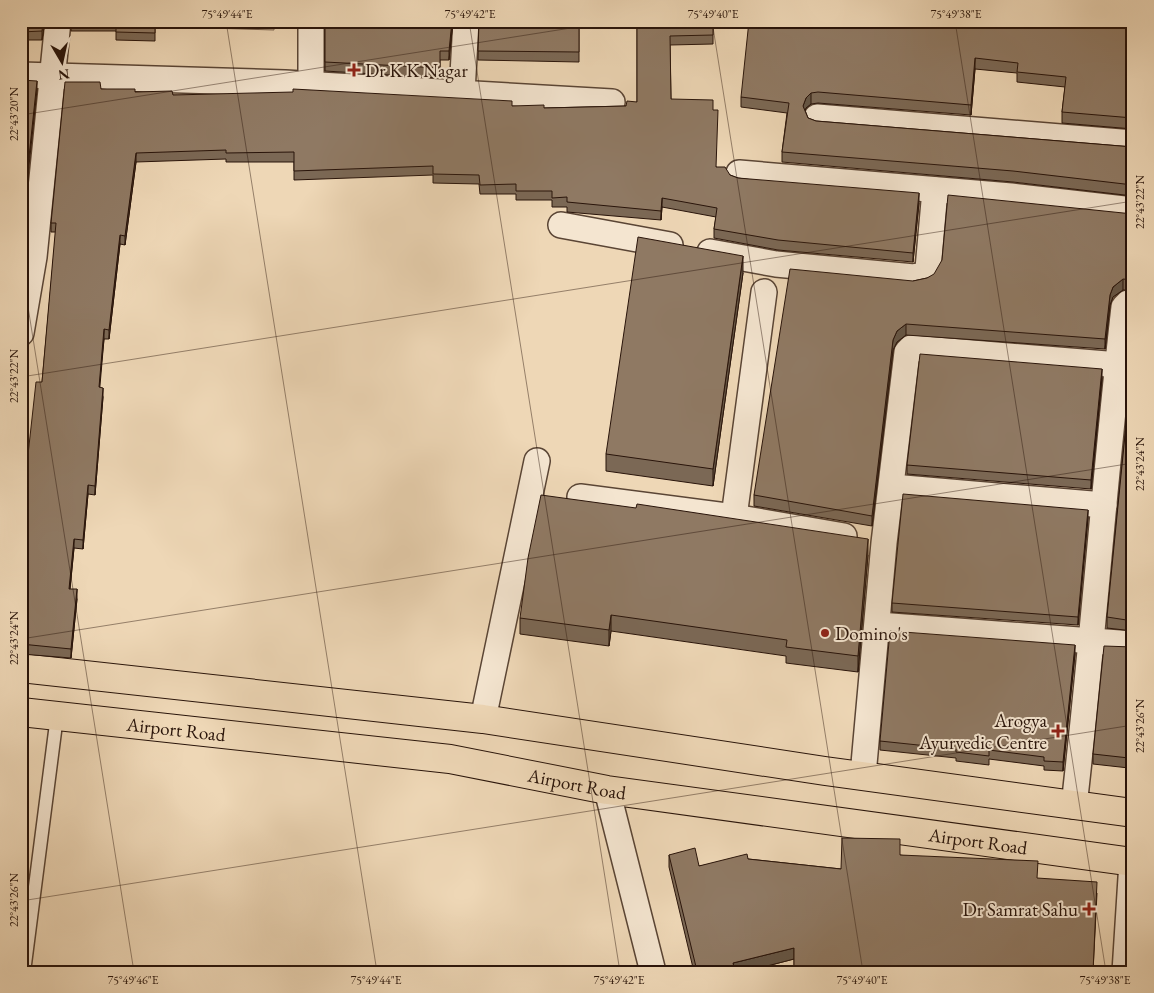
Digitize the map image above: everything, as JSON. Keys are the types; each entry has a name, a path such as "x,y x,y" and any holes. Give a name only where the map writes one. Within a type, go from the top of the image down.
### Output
{"main road":[{"path":"21,668 484,719 863,776 1133,813"},
{"name":"Airport Road","path":"21,712 450,759 607,790 1132,862"}],"street":[{"path":"21,332 28,256 58,21"},
{"path":"311,21 311,84"},
{"path":"462,92 466,21"},
{"path":"1093,21 1133,27"},
{"path":"21,75 311,84 612,102"},
{"path":"817,117 1133,143"},
{"path":"740,173 1133,210"},
{"path":"560,225 776,264 914,277 923,275 928,269 935,190"},
{"path":"734,517 764,292"},
{"path":"1074,806 1092,642 1124,307 1133,303"},
{"path":"863,776 884,542 906,358 911,348 1119,365"},
{"path":"484,719 537,461"},
{"path":"892,487 1104,505"},
{"path":"580,497 734,517 884,542"},
{"path":"878,624 1133,644"},
{"path":"607,790 653,972"},
{"path":"1125,972 1132,862"}],"lane":[{"path":"24,972 57,716"}],"shaded area":[{"path":"177,21 274,21 274,30 177,27"}],"building":[{"path":"21,21 43,21 42,31 21,32"},
{"path":"71,21 155,21 155,33 116,32 116,23 71,23"},
{"path":"329,21 452,21 449,51 440,51 440,68 325,62 325,25 329,25"},
{"path":"479,21 579,21 579,52 478,51"},
{"path":"637,21 713,21 713,35 670,36 671,99 713,100 713,110 718,110 716,167 725,167 730,175 738,178 919,193 913,253 778,240 714,229 717,208 662,198 661,211 567,202 567,197 552,198 552,191 516,191 516,184 480,185 479,175 433,174 433,166 294,171 294,152 226,153 226,150 136,153 125,236 120,235 109,330 104,329 99,387 103,388 95,486 88,485 83,540 74,539 69,589 77,589 71,649 21,644 21,482 25,482 36,382 42,382 56,223 51,223 65,82 100,82 101,89 135,89 135,92 172,91 173,95 293,92 293,89 512,101 512,106 544,105 544,108 626,106 627,101 637,102"},
{"path":"749,21 1074,21 1133,29 1133,118 1062,112 1066,77 1017,72 1018,63 975,58 971,105 818,92 811,93 806,98 803,106 808,118 816,121 1133,147 1133,185 1013,171 782,152 789,103 741,97"},
{"path":"21,80 37,81 22,223 21,223"},
{"path":"948,195 1133,214 1133,280 1123,279 1113,287 1110,295 1105,339 906,324 897,331 893,340 872,516 754,495 790,269 913,281 927,278 934,274 942,260"},
{"path":"638,237 743,256 713,469 606,454"},
{"path":"920,354 1102,369 1091,480 907,465"},
{"path":"1133,354 1133,621 1107,617"},
{"path":"903,494 1088,510 1078,617 892,603"},
{"path":"541,495 636,508 637,504 868,539 858,656 786,647 787,640 611,615 609,630 520,618 528,558"},
{"path":"890,631 1075,645 1063,762 1044,761 1044,757 989,750 989,756 956,752 956,749 880,741"},
{"path":"1104,646 1133,647 1133,761 1129,761 1129,758 1093,754"},
{"path":"842,838 900,839 900,855 1038,861 1037,878 1097,882 1093,972 794,972 794,948 733,963 735,972 694,972 697,971 669,855 695,848 699,866 747,854 748,859 841,869"}],"place":[{"name":"Dr K K Nagar","path":"354,70"},
{"name":"Domino's","path":"825,633"},
{"name":"Arogya Ayurvedic Centre","path":"1058,731"},
{"name":"Dr Samrat Sahu","path":"1089,909"}]}
